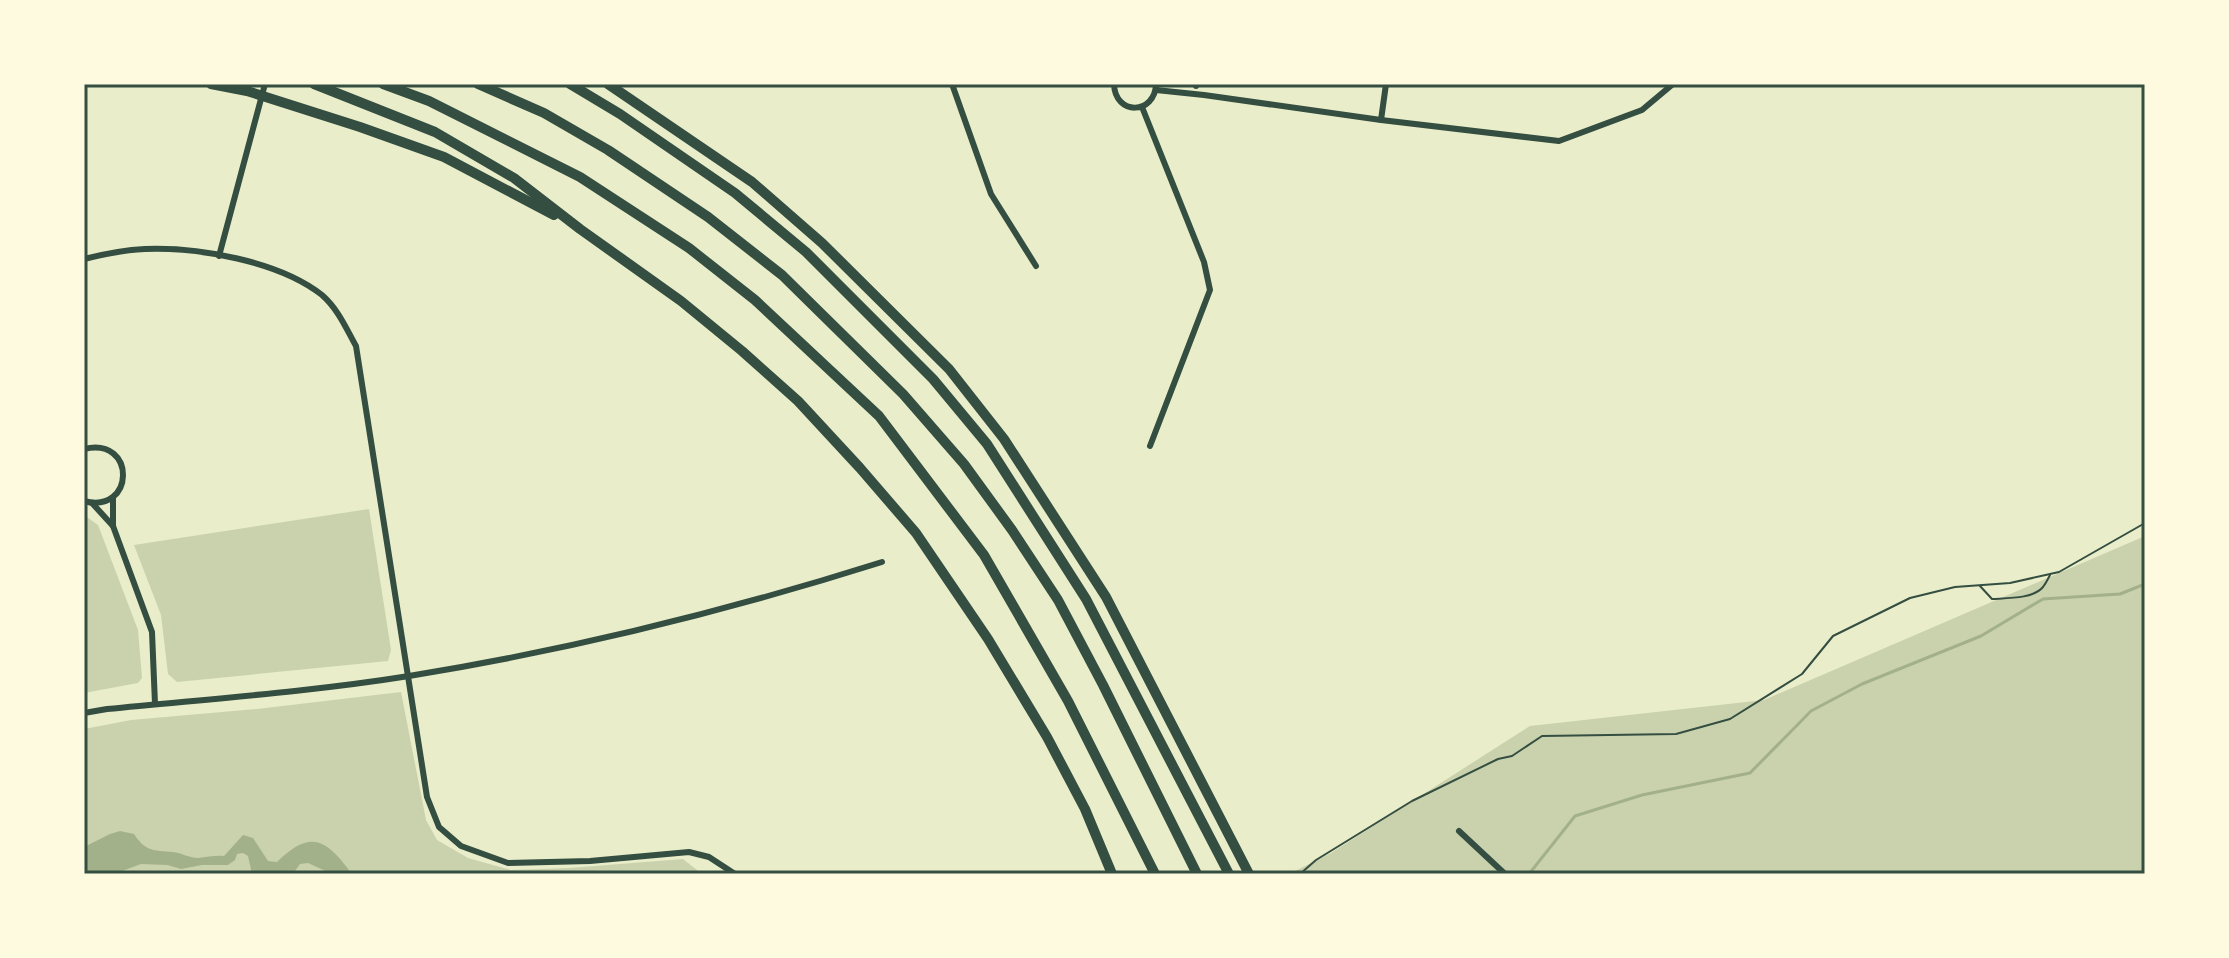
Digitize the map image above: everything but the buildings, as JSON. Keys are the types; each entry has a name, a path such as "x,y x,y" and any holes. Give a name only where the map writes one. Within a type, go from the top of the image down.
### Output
{"highway":[{"path":"211,84 247,91 444,157 608,247 742,351 798,401 916,533 988,639 1047,737 1085,809 1112,874"},
{"path":"314,84 435,132 514,178 580,229"},
{"path":"383,84 429,101 580,177 689,248 755,300 879,416 984,555 1068,701 1155,874"},
{"path":"478,84 544,113 608,150 708,217 782,275 903,394 964,464 1058,600 1197,874"},
{"path":"570,84 620,114 735,193 806,252 933,379 987,444 1086,599 1229,874"},
{"path":"608,84 752,182 822,243 949,369 1004,439 1106,597 1249,874"}],"street":[{"path":"219,256 265,84"},
{"path":"952,84 991,194 1036,266"},
{"path":"1114,84 1117,98 1123,105 1132,108 1142,107 1151,100 1156,87 1381,120 1559,141 1642,110 1673,84"},
{"path":"1381,120 1386,84"},
{"path":"1142,107 1204,262 1210,290 1150,446"},
{"path":"84,259 144,249 219,256 284,272 321,295 339,313 356,346 427,797 439,827 461,846 508,863 590,861 689,852 709,857 735,874"},
{"path":"84,449 97,447 108,450 123,467 124,479 113,498 105,502 88,502"},
{"path":"113,498 113,526 152,632 155,704"},
{"path":"88,502 113,526"},
{"path":"84,713 408,676 623,634 739,605 882,562"},
{"path":"1459,831 1505,874"}],"path":[{"path":"1300,874 1316,860 1412,801 1498,759 1512,756 1542,736 1676,734 1730,719 1802,674 1833,636 1910,598 1955,587 2010,583 2059,572 2145,523"},
{"path":"1979,585 1992,599 2010,598 2042,589 2051,574"}],"shaded area":[{"path":"369,509 391,650 388,661 177,682 168,674 161,615 134,545"},
{"path":"84,515 98,525 138,630 142,678 138,683 84,693"},
{"path":"2145,536 2145,874 1289,874 1331,853 1530,726 1764,700"},
{"path":"401,692 426,820 437,840 468,858 511,870 683,859 702,874 84,874 84,729 131,720"},
{"path":"120,831 134,834 150,849 198,858 224,856 243,835 253,838 268,861 277,862 299,845 318,842 334,853 352,874 332,874 308,863 300,864 293,874 252,874 248,856 243,853 237,854 228,865 181,869 141,864 114,874 84,874 84,847"}],"waterway":[{"path":"1529,874 1575,816 1642,795 1750,773 1811,711 1862,684 1981,636 2043,599 2120,594 2145,584"}]}
